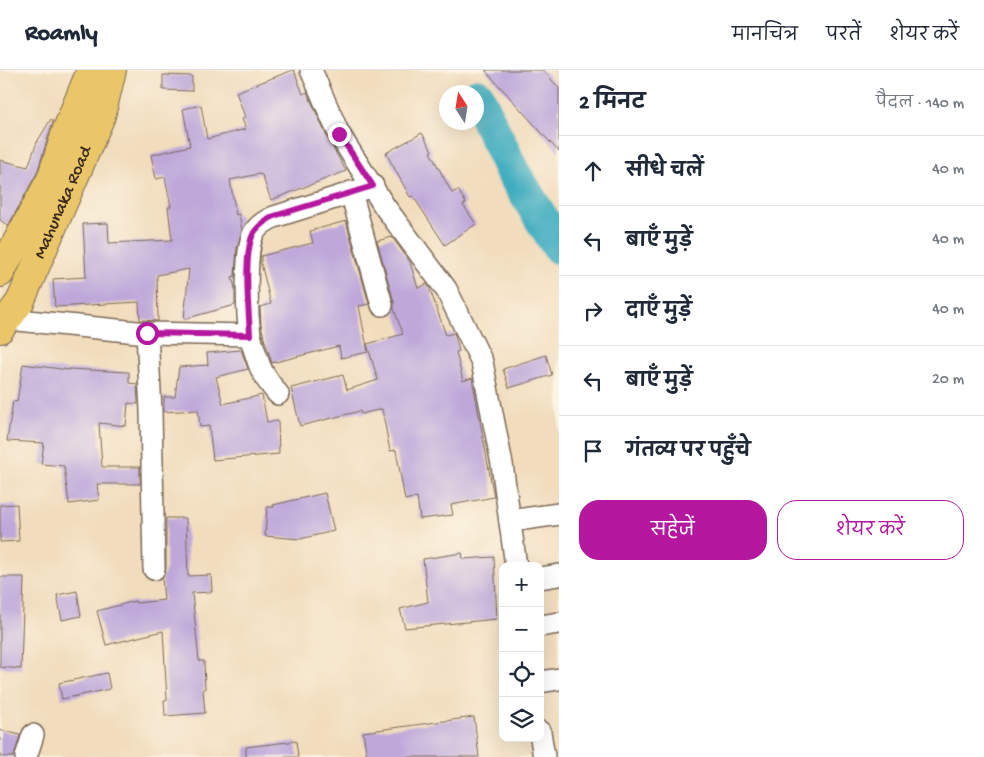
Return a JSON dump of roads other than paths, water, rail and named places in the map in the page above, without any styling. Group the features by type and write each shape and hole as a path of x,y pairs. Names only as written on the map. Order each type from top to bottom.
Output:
{"main road":[{"path":"0,273 51,179 91,70"},
{"name":"Mahunaka Road","path":"4,324 20,302 101,116 112,70"}],"street":[{"path":"311,70 339,134 385,207 446,289 482,362 502,464 515,562"},
{"path":"278,394 266,379 259,365 250,335 247,266 250,243 254,232 263,222 274,216 373,186"},
{"path":"351,192 382,305"},
{"path":"4,324 147,333 250,335"},
{"path":"147,333 151,411 154,569"},
{"path":"510,521 559,514"},
{"path":"544,577 559,575"},
{"path":"544,625 559,623"},
{"path":"544,681 559,679"},
{"path":"26,757 33,735"},
{"path":"542,742 544,757"}],"waterway":[{"path":"484,111 512,171 559,247"}]}
